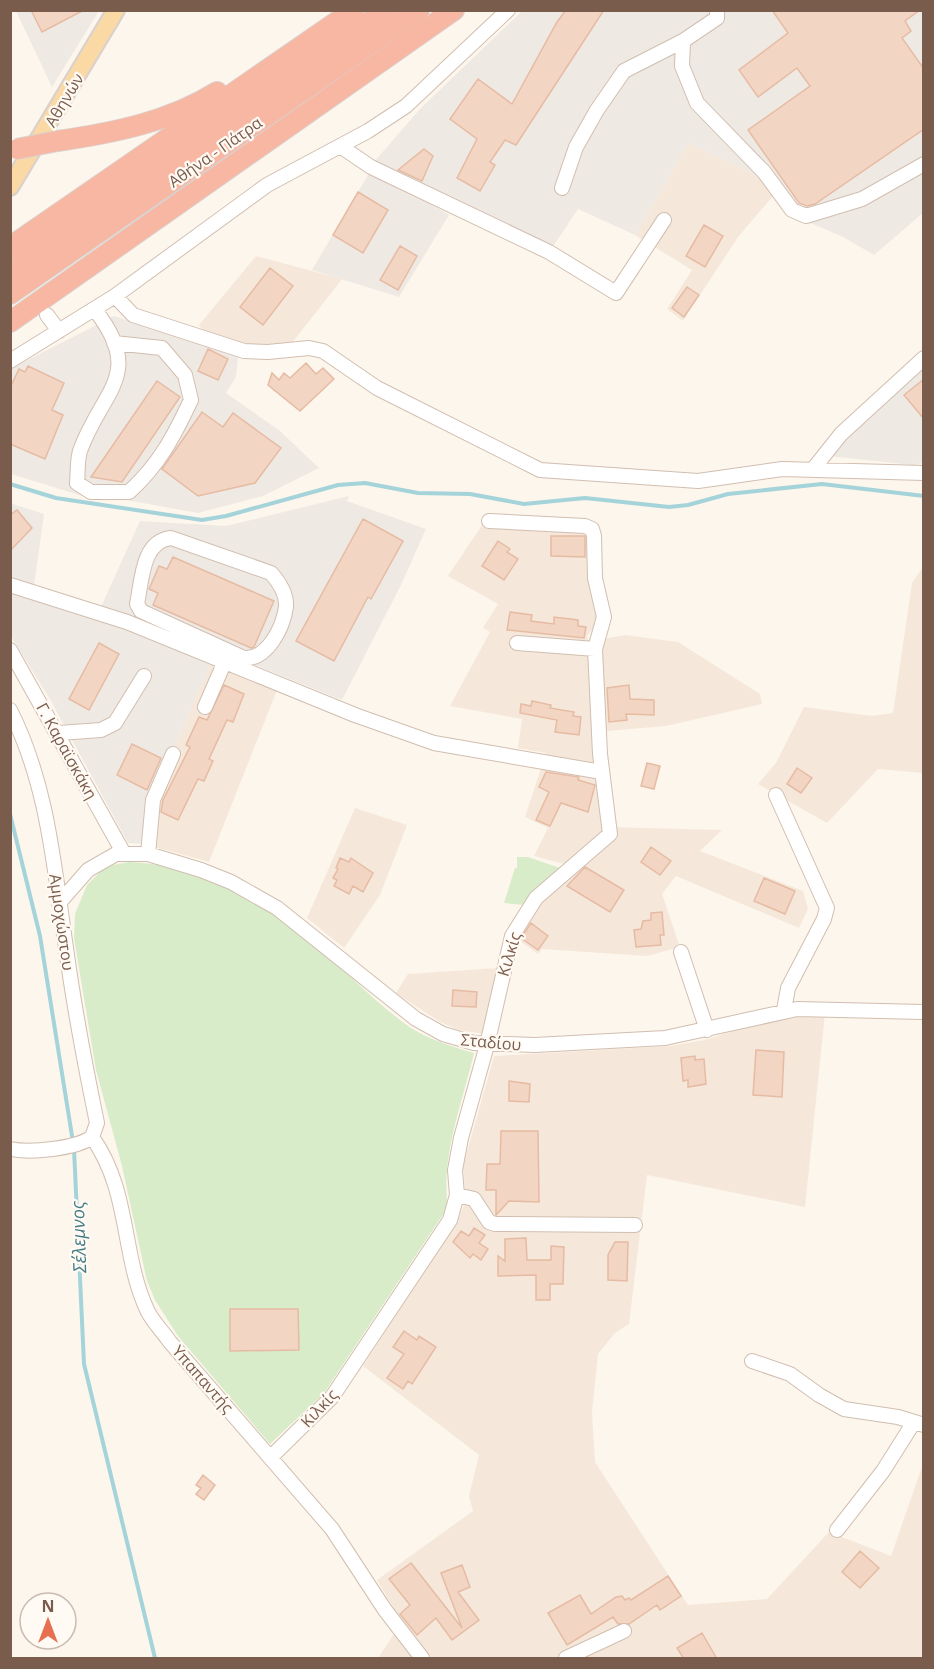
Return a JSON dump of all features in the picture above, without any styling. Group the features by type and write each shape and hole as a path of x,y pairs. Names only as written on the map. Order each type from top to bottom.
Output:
{"highway":[{"path":"10,247 354,10"},
{"name":"Αθήνα - Πάτρα","path":"10,271 387,10"},
{"name":"Αθήνα - Πάτρα","path":"10,294 420,10"},
{"path":"10,322 454,10"},
{"path":"14,150 116,132 181,110 300,48"}],"main road":[{"name":"Αθηνών","path":"10,187 116,10"}],"street":[{"path":"10,362 116,296 267,186 406,106 508,10"},
{"path":"562,188 576,147 597,110 624,71 683,41 717,18 717,10"},
{"path":"683,41 681,66 697,103 764,172 792,210 806,216 862,199 924,164"},
{"path":"340,146 371,167 549,252 616,293 664,220"},
{"path":"116,296 133,315 244,351 268,352 309,348 323,351 377,388 540,470 704,481 772,470 814,468 898,474 924,473"},
{"path":"95,310 109,328 114,343 121,364 106,402 79,453 77,483 91,492 129,492 150,473 174,435 191,400 185,375 162,348 114,343"},
{"path":"47,315 59,331"},
{"path":"814,468 841,434 924,358"},
{"name":"Κιλκίς","path":"271,1457 332,1397 450,1220 457,1195 455,1170 461,1138 487,1045 508,949 516,927 529,906 544,891 610,834 602,772 596,649 604,617 595,578 592,529 585,526 489,521"},
{"path":"171,538 212,550 271,573 279,583 286,607 276,634 264,652 255,658 244,658 189,634 141,611 137,604 148,556 152,546 162,539 171,538"},
{"path":"10,585 127,622 354,715 434,743 602,772"},
{"path":"189,634 193,650"},
{"path":"517,643 596,649"},
{"name":"Γ. Καραϊσκάκη","path":"10,650 123,852"},
{"path":"205,707 225,662"},
{"path":"59,734 100,730 115,723 144,676"},
{"name":"Αμμοχώστου","path":"10,710 38,778 77,1023 97,1123 88,1140"},
{"path":"148,854 153,800 173,754"},
{"path":"776,795 826,908 824,920 788,988 784,1010"},
{"path":"59,903 94,866 123,852"},
{"name":"Σταδίου","path":"123,852 148,854 201,870 260,897 310,932 416,1019 457,1040 487,1045 643,1040 707,1030 784,1010 924,1012"},
{"path":"681,952 707,1030"},
{"path":"10,1149 43,1149 88,1140"},
{"name":"Υπαπαντής","path":"88,1140 107,1158 116,1182 139,1288 149,1313 170,1342 338,1537 385,1610 422,1659"},
{"path":"457,1195 474,1199 489,1222 495,1224 635,1226"},
{"path":"752,1361 790,1374 819,1395 844,1409 919,1423 837,1530"},
{"path":"566,1659 624,1631"}],"shaded area":[{"path":"16,11 99,11 52,87"},
{"path":"522,11 923,11 923,213 874,255 843,237 787,213 758,177 689,143 635,235 578,209 552,248 373,163 420,109"},
{"path":"689,143 758,177 773,196 738,237 683,321 667,309 692,270 635,235"},
{"path":"369,173 410,192 449,215 399,297 312,270"},
{"path":"256,256 342,279 292,343 252,345 205,333 199,325"},
{"path":"114,316 238,356 236,377 226,393 280,431 319,468 263,496 198,513 126,500 89,498 11,474 10,369"},
{"path":"923,364 923,463 913,465 828,456 859,422"},
{"path":"349,496 347,501 426,529 402,583 342,700 207,646 100,609 140,521 226,526"},
{"path":"10,503 44,514 34,586 11,579"},
{"path":"482,525 588,530 600,609 597,624 587,636 588,642 625,635 678,642 760,694 762,704 666,726 595,732 606,827 722,830 700,851 803,891 808,909 799,928 676,876 662,894 680,947 647,956 542,949 538,954 514,937 537,904 571,871 564,864 534,856 548,828 525,817 546,753 518,748 522,719 450,706 490,632 483,628 498,604 448,576"},
{"path":"923,567 923,773 878,769 827,823 758,784 776,763 804,707 872,716 893,713 912,583"},
{"path":"11,592 34,596 213,659 149,803 144,844 128,843 51,701 11,636"},
{"path":"213,659 277,690 209,862 144,844 149,803"},
{"path":"355,808 407,825 380,895 344,948 307,918"},
{"path":"497,968 484,1034 459,1030 440,1022 396,993 408,974"},
{"path":"825,1013 805,1207 647,1175 629,1324 615,1333 598,1354 592,1412 595,1462 688,1605 767,1599 829,1532 891,1556 923,1464 923,1658 378,1658 402,1622 377,1580 473,1511 469,1496 479,1455 363,1366 456,1224 466,1201 463,1166 494,1056 670,1046 705,1040 757,1023"}],"green space":[{"path":"517,857 528,857 563,869 524,905 504,903 515,868 517,868"},
{"path":"129,862 178,869 226,887 249,899 311,941 372,997 411,1028 434,1040 474,1053 450,1150 446,1189 448,1207 324,1393 270,1444 178,1336 155,1300 147,1281 122,1166 96,1070 74,938 75,914 87,885 102,870"}],"building":[{"path":"31,10 84,10 42,32"},
{"path":"566,10 604,10 516,145 505,140 490,162 495,165 480,191 457,178 477,139 450,119 478,79 512,104 557,22"},
{"path":"772,10 920,10 905,21 911,31 902,38 924,69 924,129 815,204 807,206 799,203 748,130 810,86 797,68 758,97 739,70 788,33"},
{"path":"424,149 433,156 422,181 398,170"},
{"path":"358,192 388,210 363,253 333,235"},
{"path":"704,225 723,236 705,267 686,256"},
{"path":"400,246 417,256 398,290 380,280"},
{"path":"270,268 293,286 263,325 240,307"},
{"path":"687,287 699,295 684,317 672,308"},
{"path":"208,349 228,359 218,380 198,371"},
{"path":"306,363 316,374 323,368 334,379 300,411 268,385 272,373 279,380 284,373 290,378"},
{"path":"28,366 64,383 52,410 63,415 45,459 10,444 10,388 19,369 25,372"},
{"path":"924,379 924,419 904,395"},
{"path":"157,381 180,397 122,482 91,477"},
{"path":"202,412 223,427 233,413 281,448 255,483 198,496 162,469"},
{"path":"17,510 32,528 10,551 10,515"},
{"path":"363,519 403,541 371,599 368,597 334,661 296,641"},
{"path":"551,536 585,536 585,557 551,556"},
{"path":"498,541 510,549 507,552 518,559 504,580 482,566"},
{"path":"173,557 274,601 254,647 251,648 153,605 158,593 149,589 159,566 167,569"},
{"path":"510,612 532,615 531,621 554,624 554,617 578,620 578,626 586,627 584,638 507,630"},
{"path":"99,643 119,654 89,710 69,699"},
{"path":"224,685 244,694 233,722 227,720 209,759 213,761 204,781 198,779 178,820 161,812 163,800 190,747 186,745 199,717 207,720"},
{"path":"629,685 630,699 654,700 654,715 626,714 627,720 609,722 607,688"},
{"path":"532,701 551,705 550,708 574,712 573,716 581,717 579,735 555,732 557,720 520,713 521,704 531,706"},
{"path":"132,744 161,758 147,790 117,775"},
{"path":"647,763 660,766 654,789 641,786"},
{"path":"797,768 812,778 801,793 787,784"},
{"path":"546,772 579,777 578,780 595,785 588,812 561,803 550,826 536,820 549,792 539,787"},
{"path":"651,847 671,861 660,875 641,862"},
{"path":"340,858 349,862 351,858 373,873 363,892 353,886 349,894 334,886 337,880 333,878"},
{"path":"585,867 624,890 610,912 567,886"},
{"path":"764,878 795,891 785,914 754,901"},
{"path":"662,912 664,935 660,935 661,945 636,947 634,930 641,929 643,921 651,920 651,913"},
{"path":"531,923 548,936 538,950 521,938"},
{"path":"453,990 477,992 476,1007 452,1006"},
{"path":"756,1050 784,1052 782,1097 753,1095"},
{"path":"695,1056 695,1060 704,1059 706,1084 688,1087 688,1080 683,1081 681,1058"},
{"path":"509,1081 530,1084 529,1102 509,1101"},
{"path":"501,1131 538,1131 539,1202 509,1201 496,1215 496,1190 486,1190 487,1164 500,1164"},
{"path":"474,1228 485,1235 479,1243 488,1249 481,1260 473,1254 470,1258 453,1242 461,1231 469,1236"},
{"path":"526,1238 527,1260 551,1260 551,1246 564,1247 563,1284 550,1284 550,1300 536,1300 536,1275 498,1276 498,1256 505,1261 505,1239"},
{"path":"615,1242 628,1242 627,1281 608,1280 608,1255"},
{"path":"230,1309 298,1309 299,1350 230,1351"},
{"path":"404,1331 417,1340 419,1336 436,1347 412,1384 408,1381 403,1389 387,1378 404,1354 393,1347"},
{"path":"203,1475 215,1485 204,1500 196,1494 201,1488 196,1485"},
{"path":"860,1551 879,1568 860,1588 842,1572"},
{"path":"411,1563 462,1628 441,1573 462,1565 470,1587 458,1592 479,1620 452,1640 436,1618 417,1635 400,1614 410,1605 389,1579"},
{"path":"668,1576 681,1596 660,1610 657,1605 629,1624 618,1624 613,1617 567,1645 548,1613 580,1595 591,1614 616,1597 622,1596 625,1600 629,1598 631,1600"},
{"path":"702,1633 717,1659 684,1659 677,1648"}],"waterway":[{"path":"10,484 56,498 202,520 226,516 338,485 365,483 418,493 470,494 524,504 585,498 669,507 688,505 728,494 822,484 924,496"},
{"name":"Σέλεμνος","path":"10,814 40,936 73,1142"},
{"name":"Σέλεμνος","path":"74,1149 84,1364 155,1658"}]}
